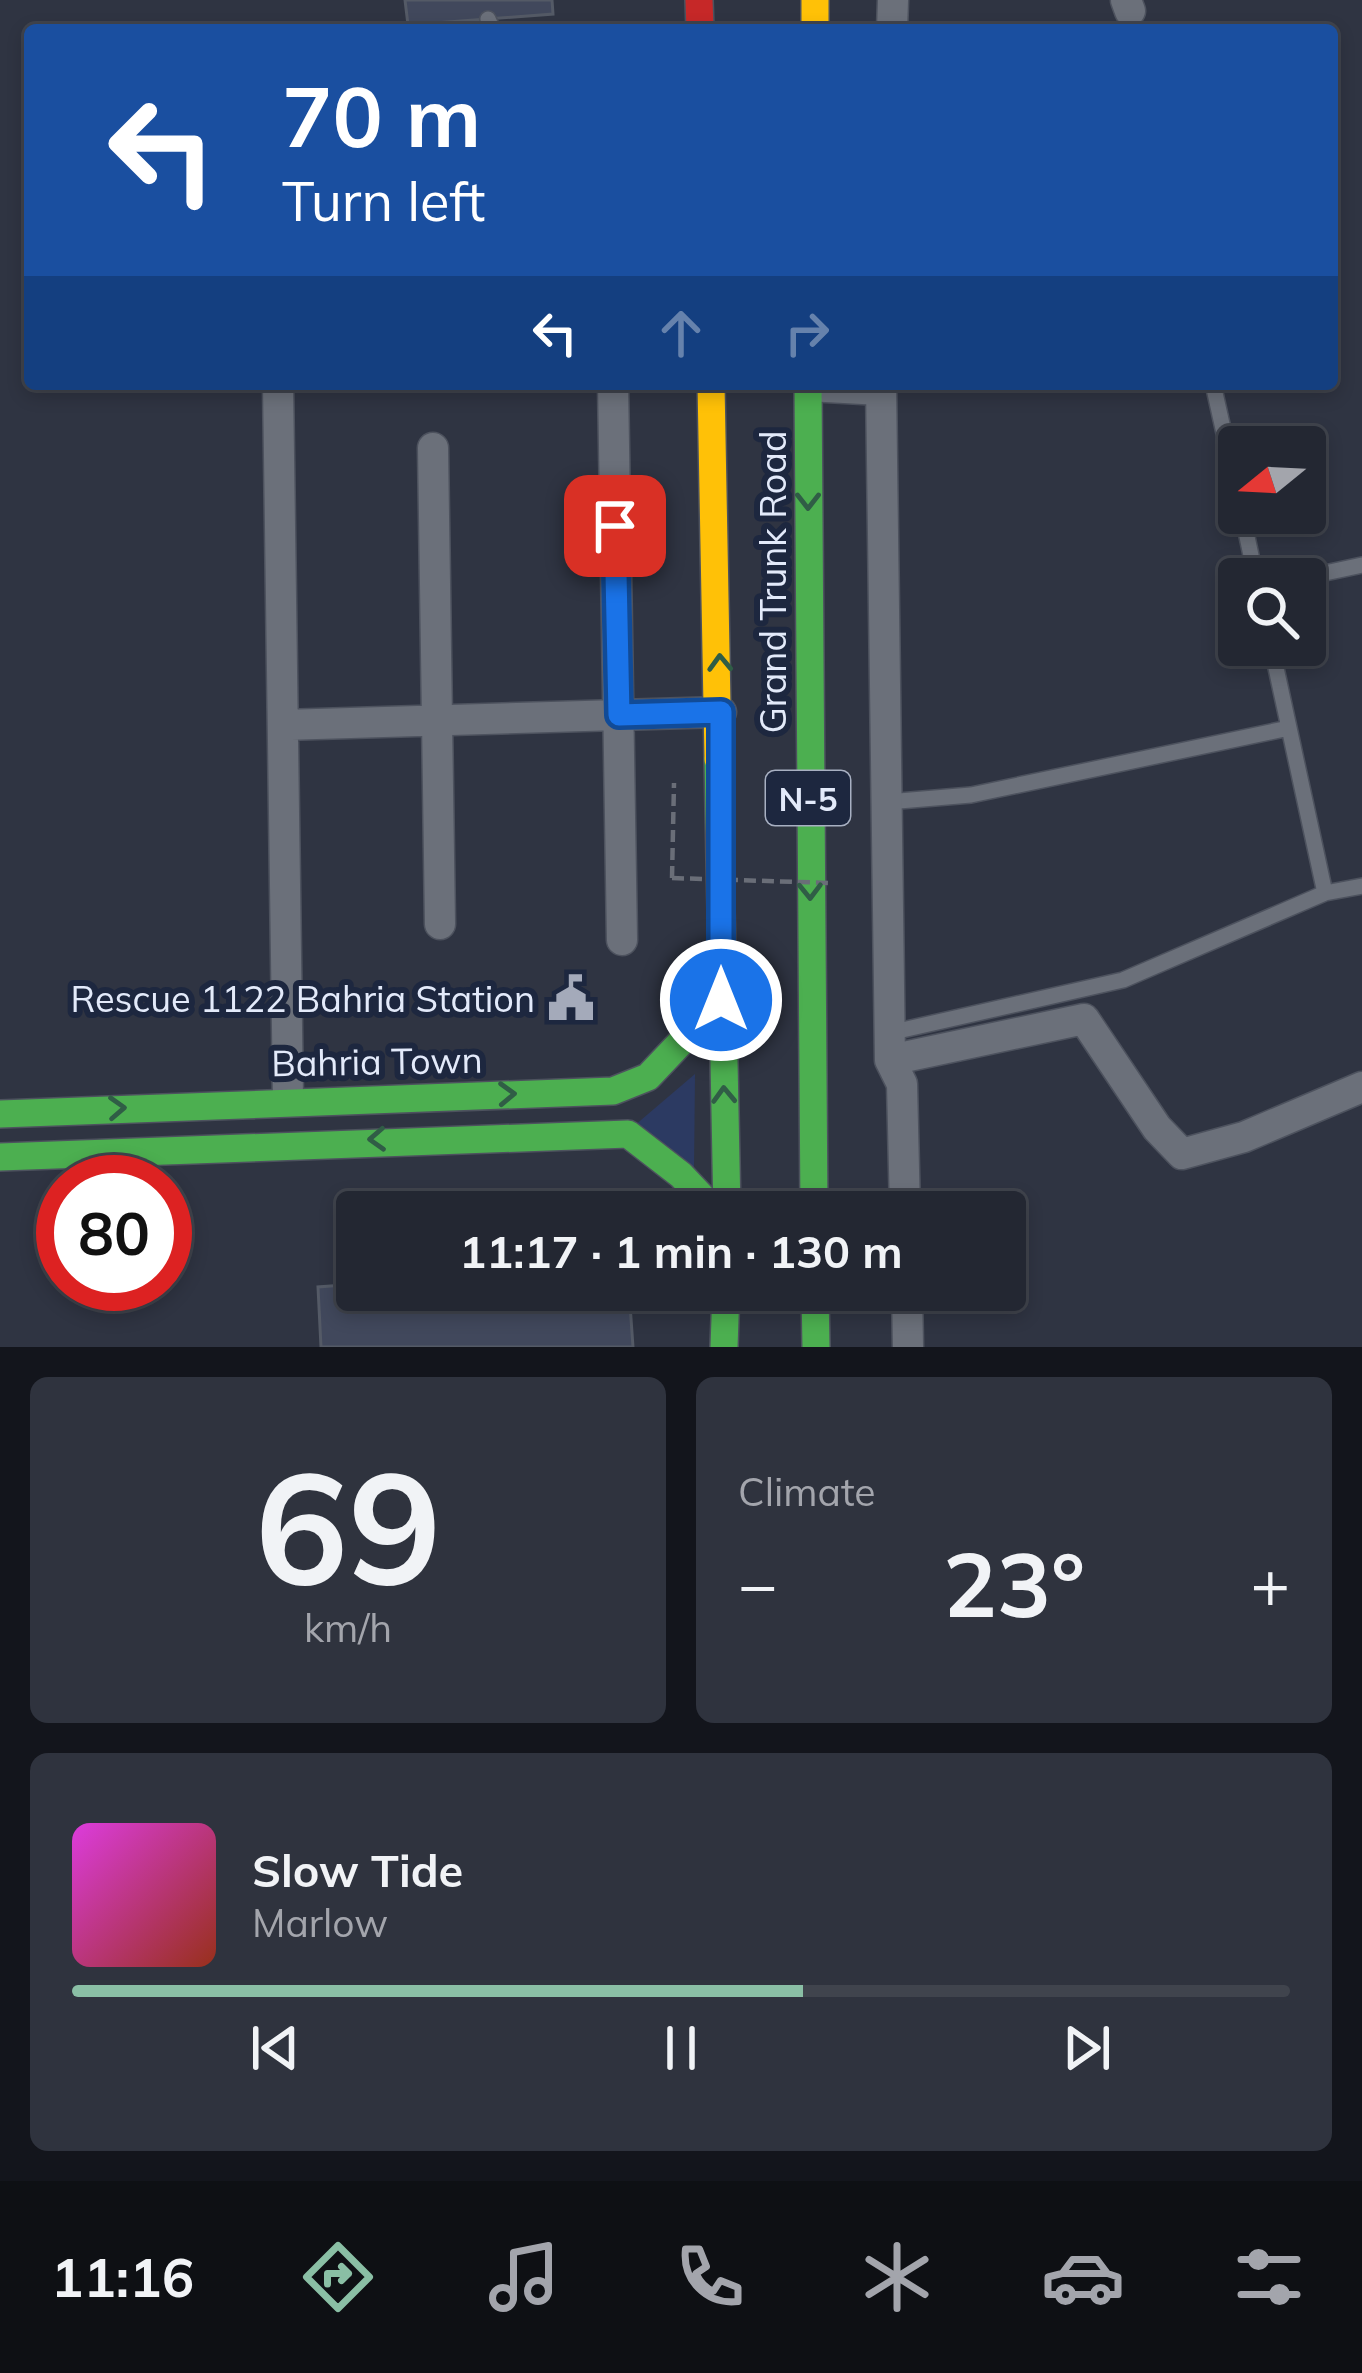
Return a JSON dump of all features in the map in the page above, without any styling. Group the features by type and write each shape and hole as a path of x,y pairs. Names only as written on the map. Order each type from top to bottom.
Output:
{"main road":[{"name":"N-5","path":"711,390 721,712 726,1191"},
{"name":"Grand Trunk Road","path":"808,390 814,1191"},
{"name":"Bahria Town","path":"0,1114 288,1099 613,1091 648,1077 721,1000"},
{"path":"0,1157 410,1138 628,1134 696,1191"},
{"path":"724,1347 725,1311"},
{"path":"815,1311 816,1347"}],"street":[{"path":"278,390 288,1099"},
{"path":"613,390 622,940"},
{"path":"881,390 890,1046 902,1084 905,1191"},
{"path":"433,448 440,924"},
{"path":"283,725 721,712"},
{"path":"890,1046 1084,1019 1157,1127 1182,1154 1244,1137 1362,1087"},
{"path":"907,1311 908,1347"}],"lane":[{"path":"1214,390 1222,426"},
{"path":"1326,573 1362,565"},
{"path":"1276,666 1325,892"},
{"path":"887,802 971,795 1289,728"},
{"path":"890,1046 1123,980 1325,892 1362,886"}],"path":[{"path":"675,770 672,878 830,883"}],"shaded area":[{"path":"695,1074 694,1170 634,1126"}],"building":[{"path":"405,0 552,0 553,14 408,24"},
{"path":"336,1286 336,1311 630,1311 633,1347 321,1347 318,1287"}],"traffic: fast":[{"path":"808,390 814,1191"},
{"path":"718,759 727,1191"},
{"path":"0,1114 613,1091 648,1077 721,1000"},
{"path":"0,1157 628,1134 696,1191"},
{"path":"724,1347 725,1311"},
{"path":"815,1311 816,1347"}],"traffic: slow":[{"path":"815,0 815,24"},
{"path":"711,390 718,759"}],"traffic: jam":[{"path":"699,0 700,24"}],"place":[{"name":"Rescue 1122 Bahria Station","path":"571,998"}],"route":[{"path":"615,526 619,715 721,712 721,1000"}]}
